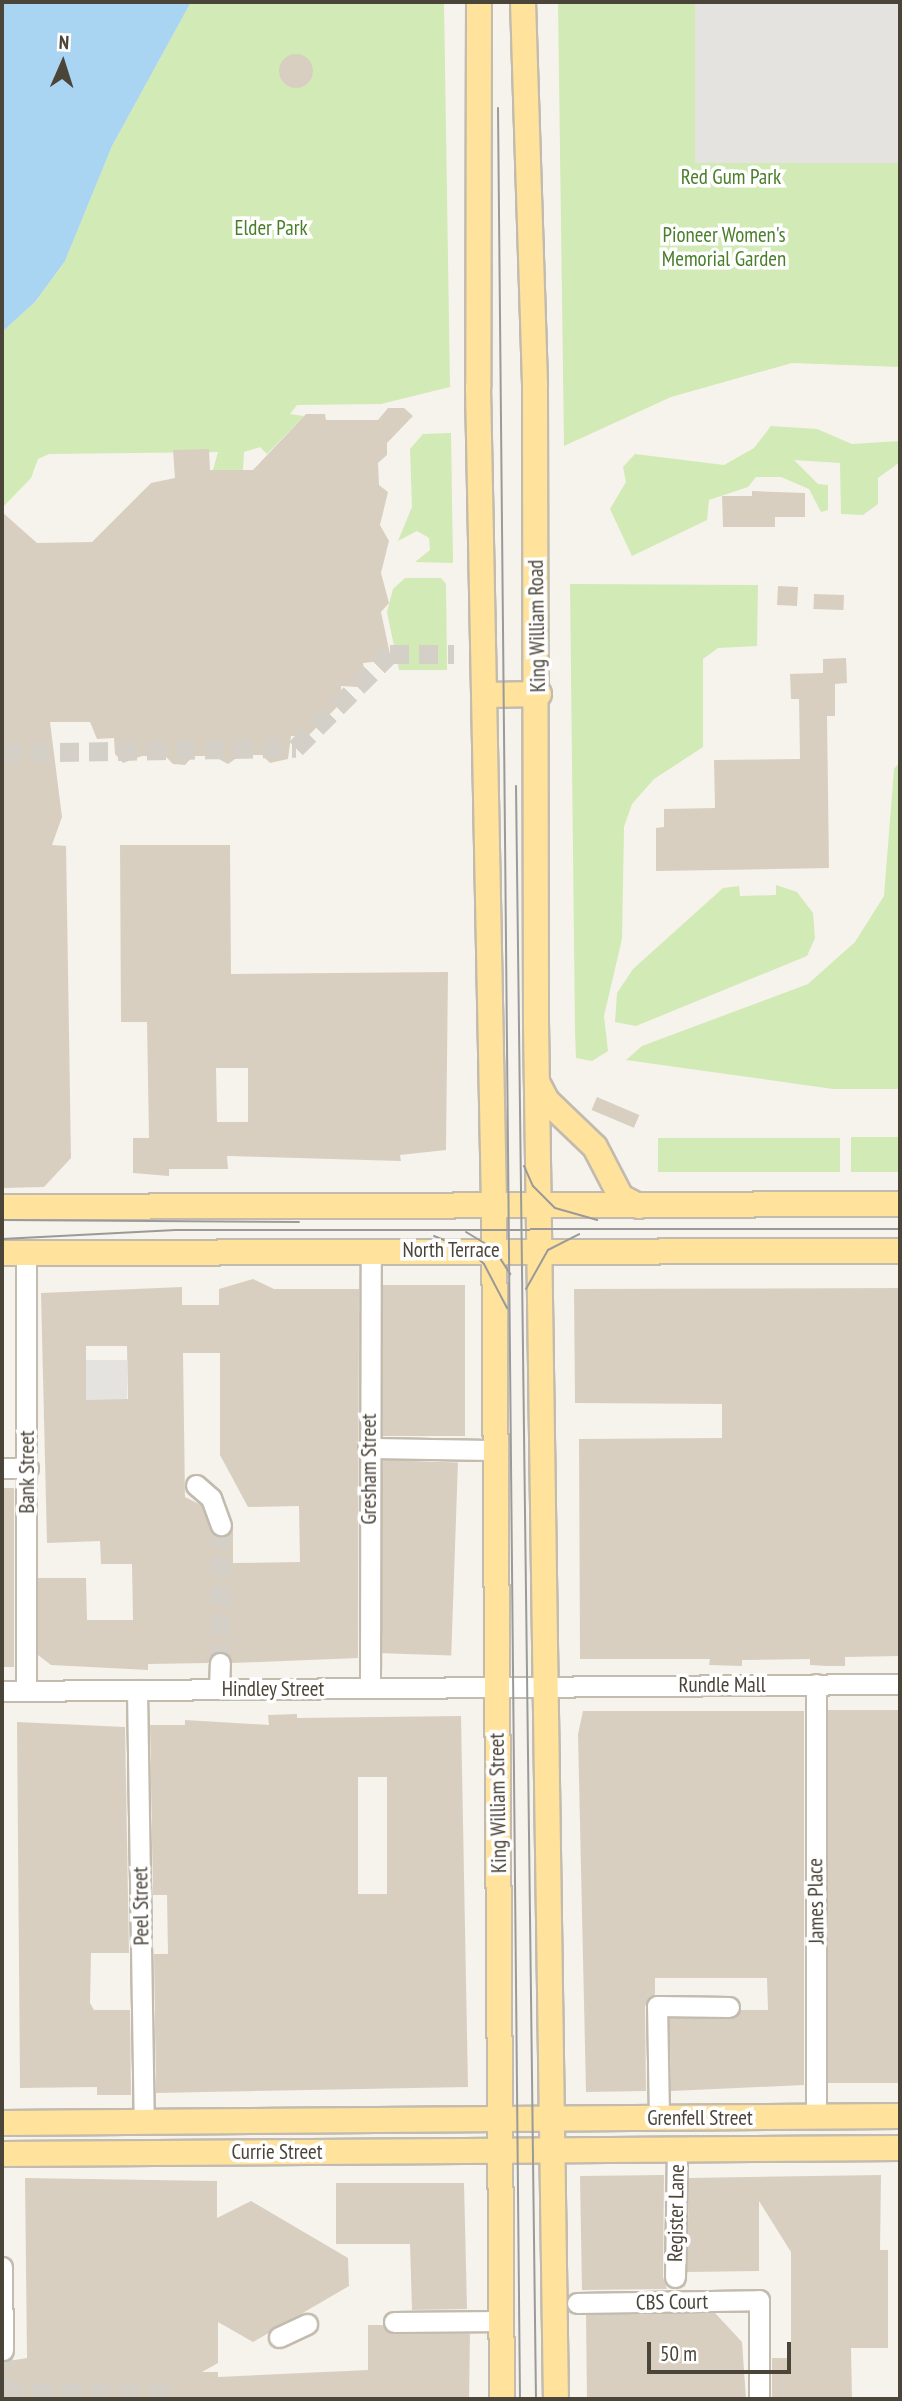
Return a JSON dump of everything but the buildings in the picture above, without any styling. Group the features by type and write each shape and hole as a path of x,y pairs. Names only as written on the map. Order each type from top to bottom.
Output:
{"main road":[{"path":"479,2 478,374 494,1206"},
{"name":"King William Road","path":"523,2 539,694 534,809 541,1250"},
{"path":"486,695 539,694"},
{"path":"537,1080 547,1101 595,1147 621,1198 639,1206"},
{"path":"2,1207 900,1204"},
{"name":"King William Street","path":"494,1206 502,2399"},
{"path":"541,1250 556,2399"},
{"name":"North Terrace","path":"14,1253 900,1251"},
{"name":"Grenfell Street","path":"500,2119 900,2116"},
{"name":"Currie Street","path":"2,2123 500,2119"},
{"name":"Grenfell Street","path":"552,2151 900,2148"},
{"name":"Currie Street","path":"2,2154 552,2151"}],"street":[{"name":"Gresham Street","path":"370,1688 368,1448 371,1251"},
{"name":"Bank Street","path":"14,1253 27,1468 26,1690"},
{"path":"368,1448 495,1450"},
{"path":"2,1468 27,1468"},
{"path":"196,1485 211,1498 220,1525"},
{"path":"219,1689 220,1663"},
{"name":"James Place","path":"816,1684 816,2117"},
{"name":"Rundle Mall","path":"545,1686 900,1684"},
{"name":"Hindley Street","path":"2,1691 545,1686"},
{"name":"Peel Street","path":"137,1690 144,2122"},
{"path":"659,2118 657,2006 729,2007"},
{"name":"Register Lane","path":"675,2277 677,2150"},
{"path":"2,2267 4,2350"},
{"name":"CBS Court","path":"577,2303 759,2300 759,2399"},
{"path":"397,2322 502,2321"},
{"path":"279,2337 307,2324"}],"green space":[{"name":"Elder Park","path":"191,2 444,2 450,387 381,404 297,405 290,414 304,416 267,454 260,447 244,452 243,470 213,470 218,452 49,454 38,459 31,478 2,508 2,332 35,302 65,261 112,146"},
{"name":"Red Gum Park","path":"558,2 900,2 900,367 792,363 671,397 564,446"},
{"path":"771,426 817,429 852,444 900,441 900,462 878,478 878,504 863,515 841,514 840,463 794,460 818,484 828,485 828,510 821,512 809,489 781,477 756,477 748,487 709,500 707,520 632,556 610,509 626,482 623,467 635,454 724,465 754,448"},
{"path":"451,433 453,563 415,562 430,550 429,538 417,531 398,541 412,507 410,449 423,434"},
{"path":"405,578 441,578 446,584 447,670 399,670 387,612 393,589"},
{"path":"570,584 758,585 757,646 718,648 703,659 703,747 654,779 632,804 624,827 622,939 604,1016 608,1051 592,1061 576,1058"},
{"path":"900,762 900,1089 833,1089 626,1060 642,1046 808,984 855,942 884,896 894,769"},
{"path":"776,885 797,892 813,913 815,938 807,956 636,1026 615,1022 617,993 633,969 723,888 739,886 740,896 776,895"},
{"path":"851,1137 900,1137 900,1172 851,1172"},
{"path":"658,1138 840,1138 840,1172 658,1172"}],"shaded area":[{"path":"695,2 900,2 900,163 695,163"},
{"path":"86,1360 127,1360 127,1400 86,1400"}],"water":[{"path":"2,2 191,2 112,146 65,261 35,302 2,332"}],"tunnel":[{"path":"2,753 296,748 390,654 454,654"},
{"path":"220,1663 221,1525"},
{"path":"3,2350 4,2399"},
{"path":"4,2392 168,2392"}],"tram line":[{"path":"498,108 520,2399"},
{"path":"516,786 536,2399"},
{"path":"524,1166 533,1186 555,1208 597,1220"},
{"path":"2,1220 299,1222"},
{"path":"2,1239 176,1230 900,1229"},
{"path":"466,1232 494,1249 510,1274"},
{"path":"526,1289 548,1250 579,1234"},
{"path":"434,1236 468,1250 484,1264 507,1308"}],"park label":[{"name":"Pioneer Women's Memorial Garden","path":"724,247"}]}
